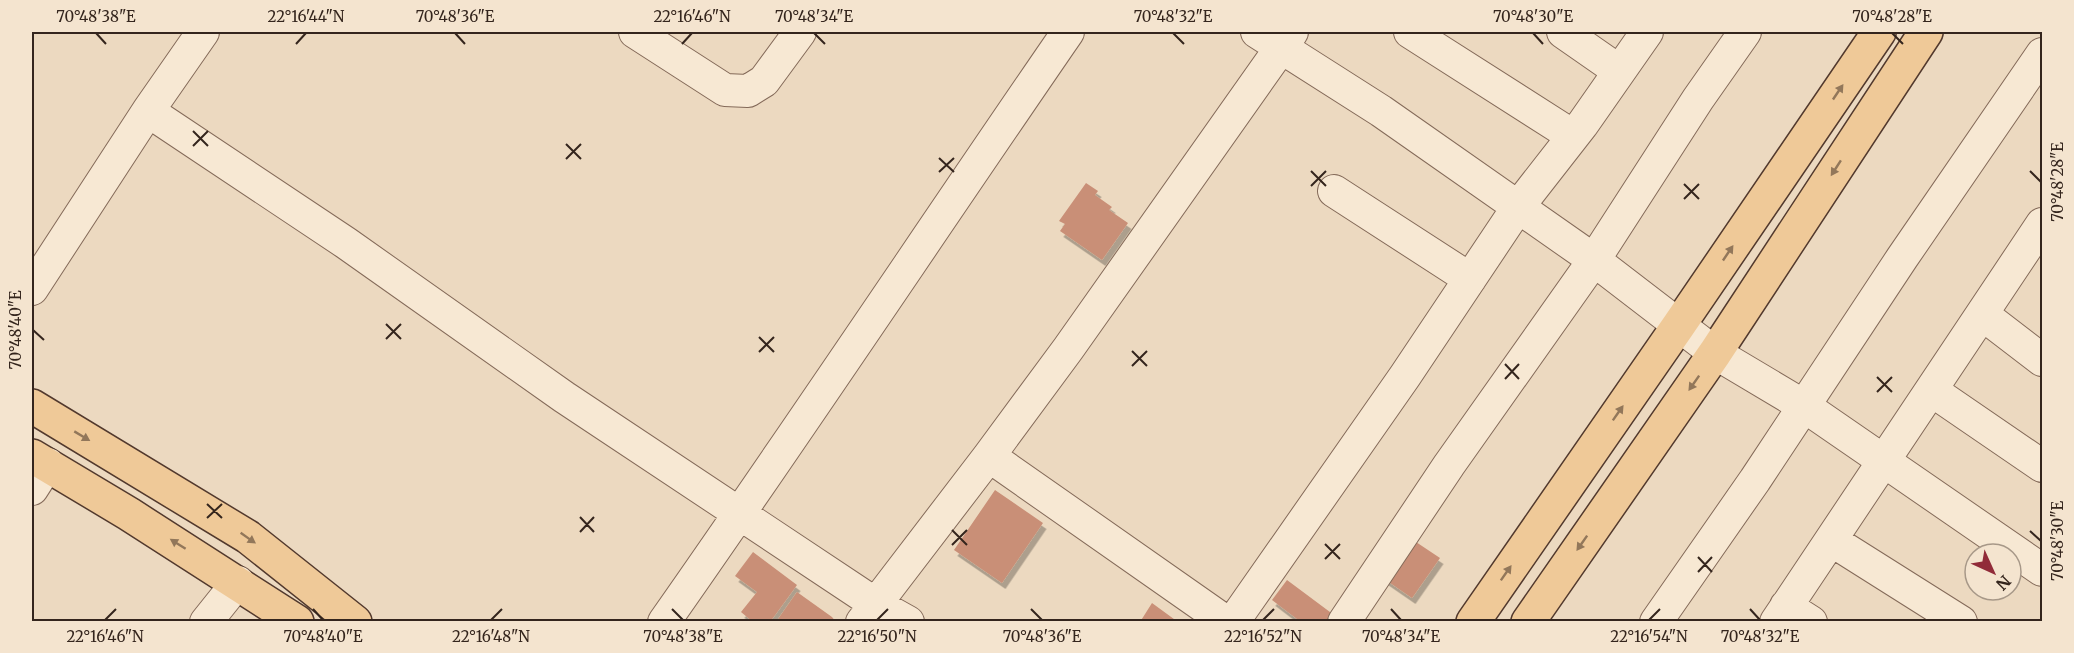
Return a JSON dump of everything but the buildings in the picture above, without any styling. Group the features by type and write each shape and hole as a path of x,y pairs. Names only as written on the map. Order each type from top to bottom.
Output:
{"main road":[{"path":"1473,621 1879,32"},
{"path":"1528,621 1715,353 1926,32"},
{"path":"32,406 248,537 355,621"},
{"path":"37,470 238,582 297,621"}],"street":[{"path":"32,290 148,111 203,32"},
{"path":"635,32 725,90 748,91 764,81 800,32"},
{"path":"664,621 740,514 1068,32"},
{"path":"1410,32 1573,136"},
{"path":"1563,32 1619,71"},
{"path":"1233,621 1404,376 1518,207 1573,136 1647,32"},
{"path":"1344,621 1449,465 1594,260 1698,99 1745,32"},
{"path":"868,612 989,456 1068,349 1277,37 1594,260 1715,353 1804,406 2043,570"},
{"path":"1656,621 2043,54"},
{"path":"148,111 345,243 564,397 740,514 868,612 908,621"},
{"path":"1334,191 1470,279"},
{"path":"1791,616 1831,540 2043,224"},
{"path":"1982,314 2043,360"},
{"path":"1931,390 2043,466"},
{"path":"989,456 1226,621"},
{"path":"1831,540 1961,621"},
{"path":"206,621 238,582"}]}
